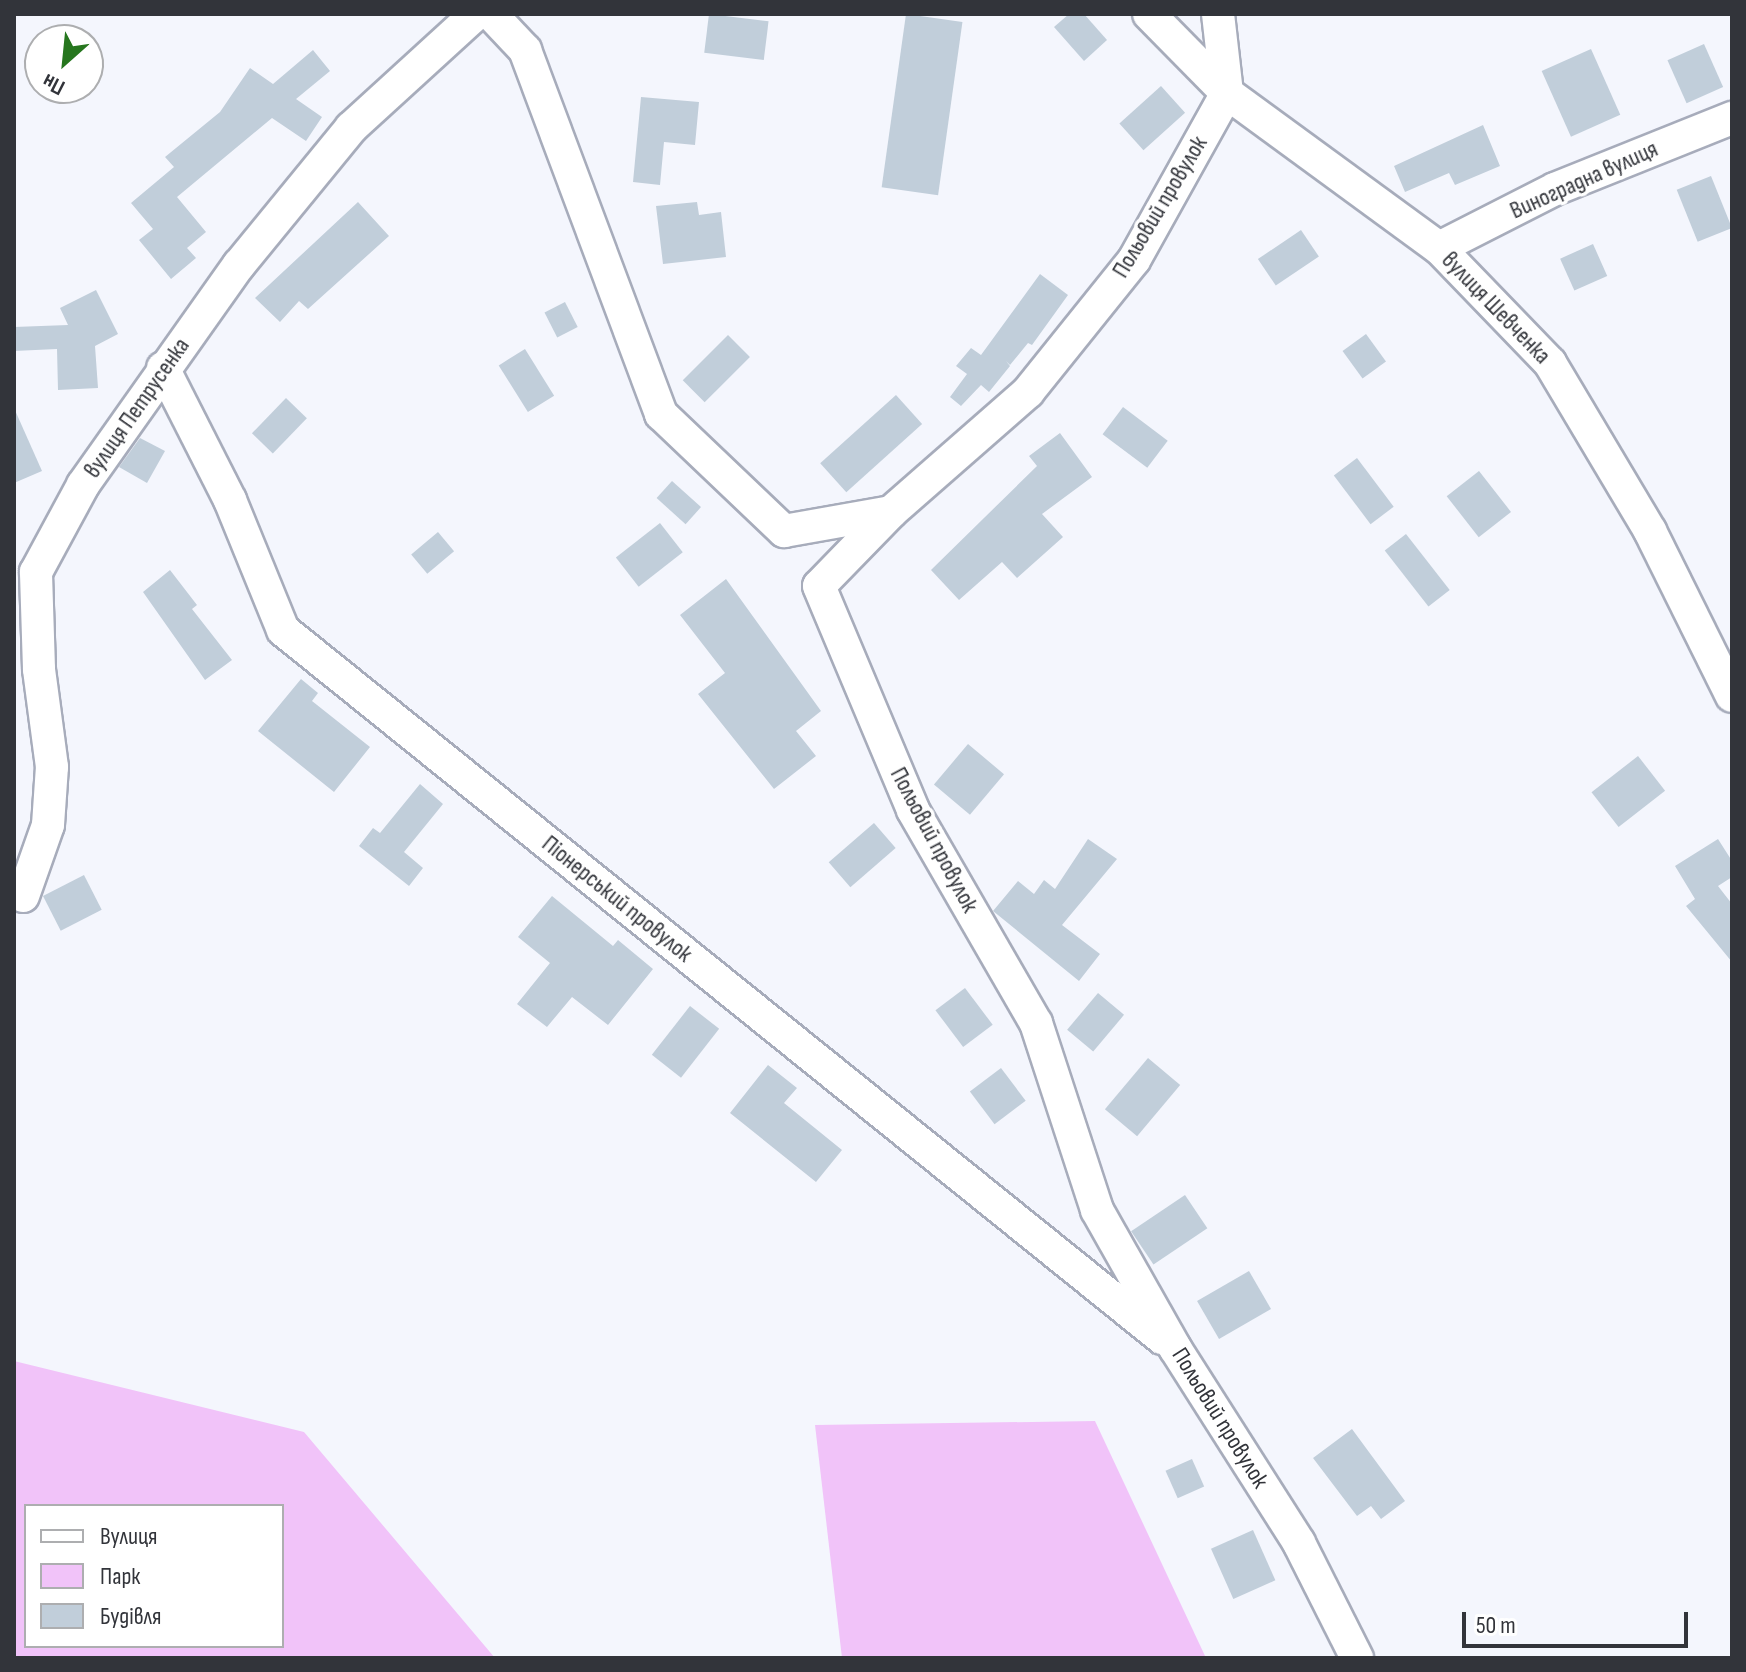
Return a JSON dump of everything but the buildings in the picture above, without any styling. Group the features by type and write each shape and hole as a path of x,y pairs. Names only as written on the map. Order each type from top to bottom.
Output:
{"street":[{"name":"вулиця Петрусенка","path":"23,896 48,825 52,767 39,669 36,572 83,485 163,368 351,128 476,14"},
{"path":"491,14 525,50 661,414 784,531 891,512"},
{"name":"вулиця Шевченка","path":"1149,14 1227,93 1439,248 1550,363 1650,531 1732,696"},
{"path":"1218,14 1227,93"},
{"name":"Польовий провулок","path":"1227,93 1134,260 1028,392 891,512 819,586 913,810 1036,1023 1097,1210 1175,1348 1299,1543 1357,1658"},
{"name":"Виноградна вулиця","path":"1439,248 1555,189 1732,118"},
{"name":"Піонерський провулок","path":"163,368 230,500 283,630 1175,1348"}],"green space":[{"path":"14,1361 304,1432 495,1658 14,1658"},
{"path":"1095,1421 1206,1658 842,1658 815,1425"}]}
